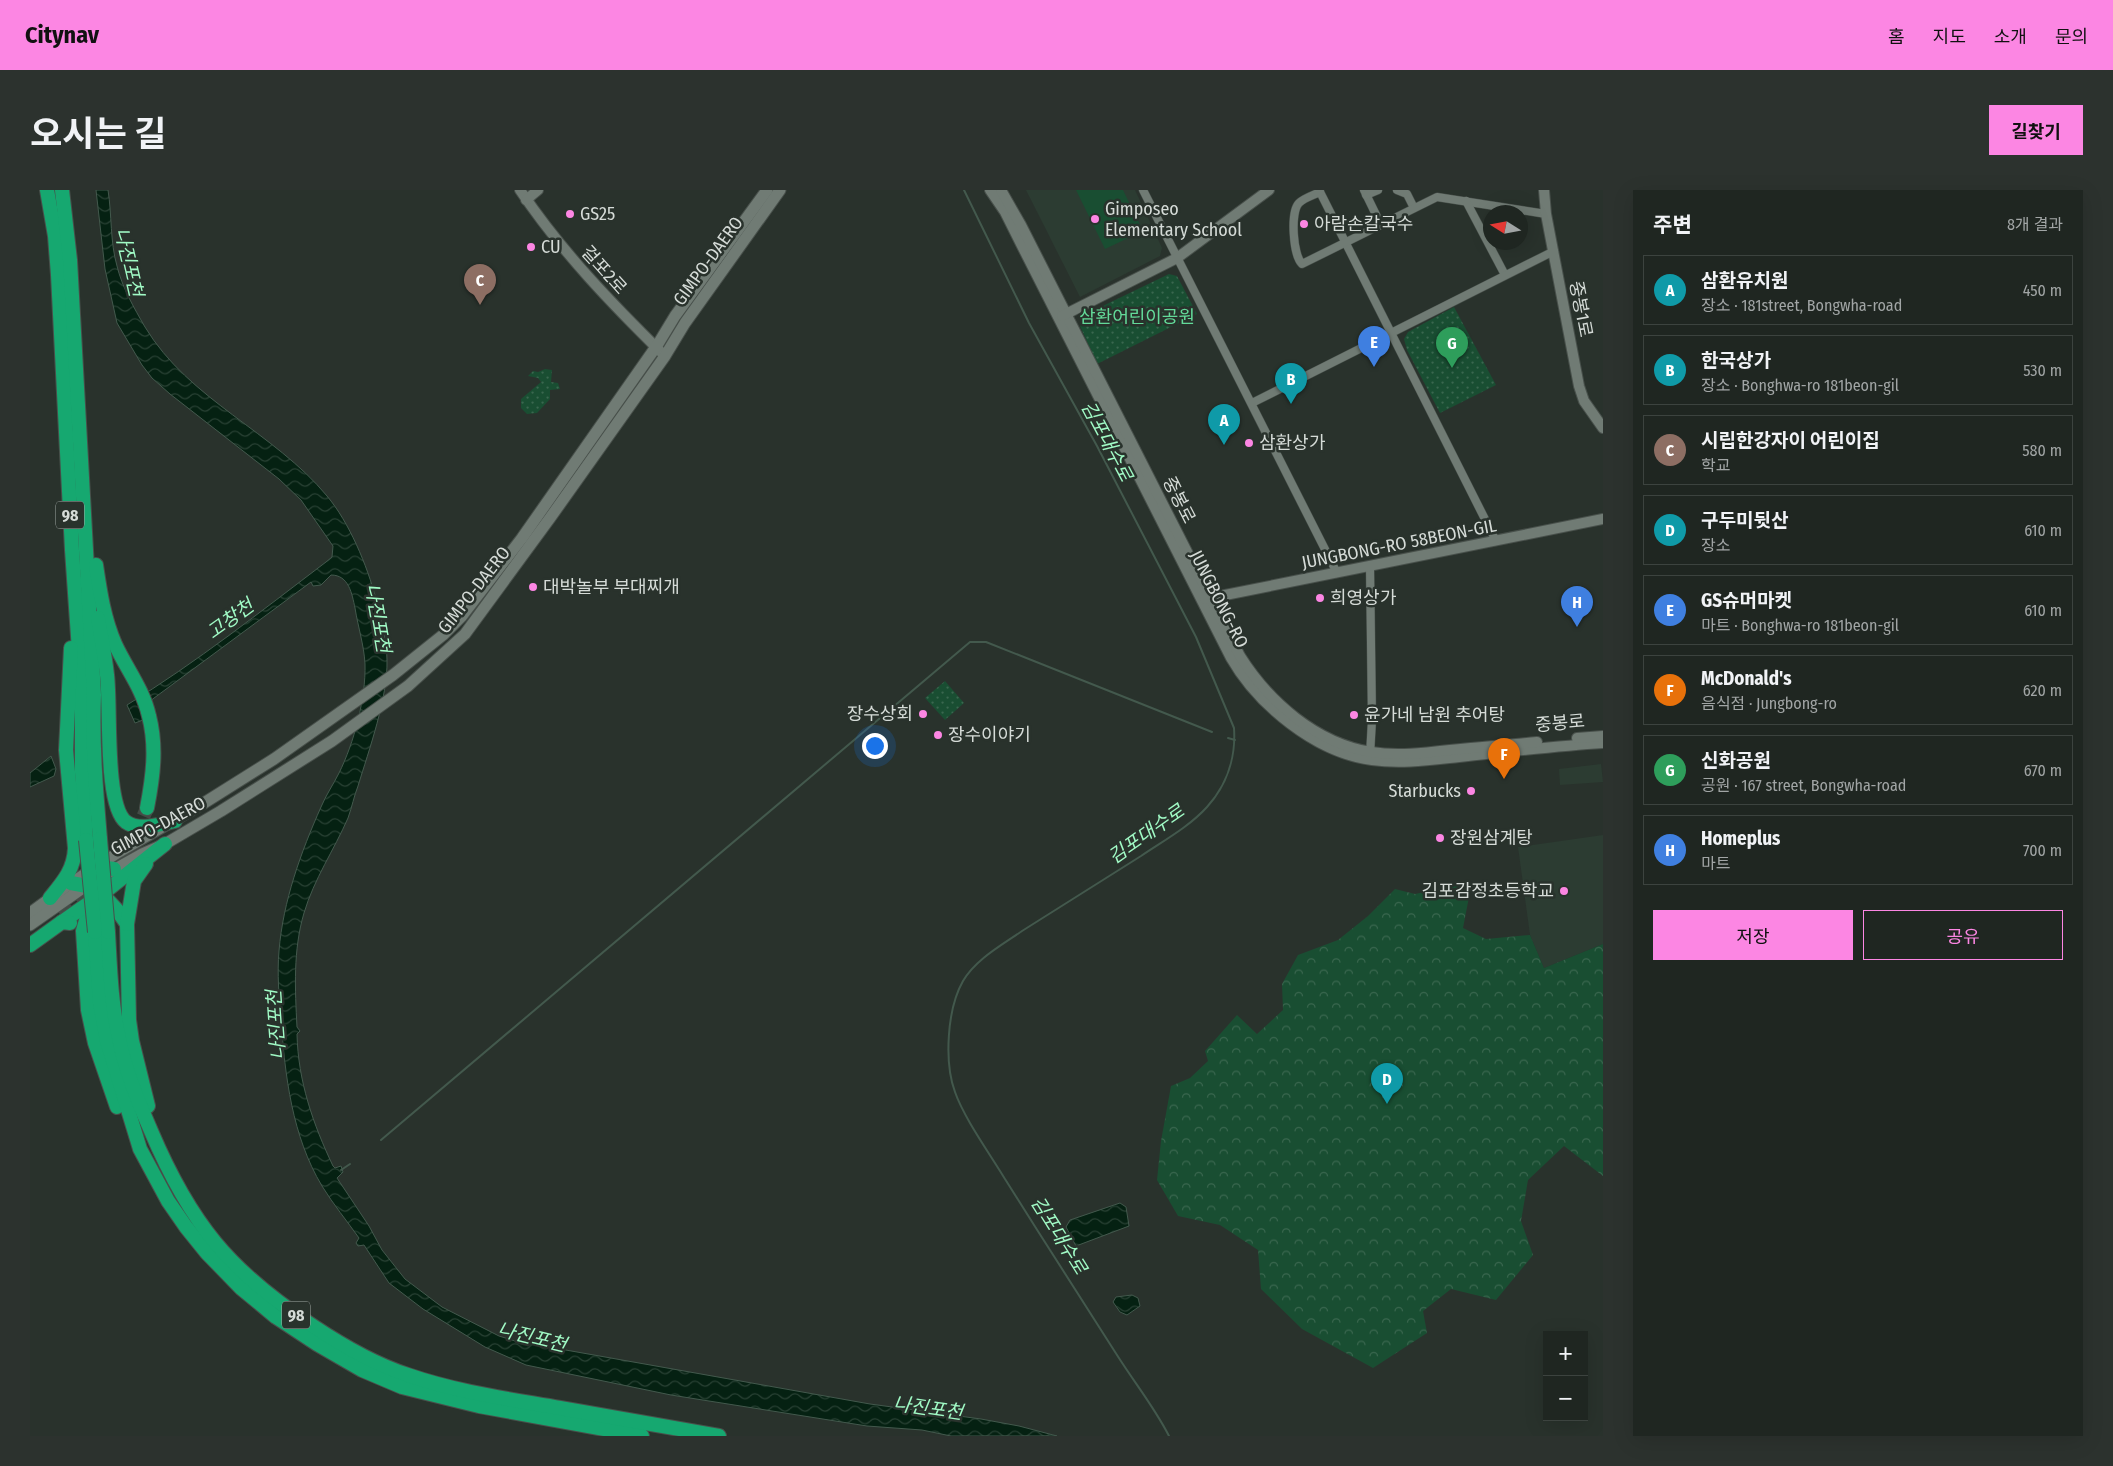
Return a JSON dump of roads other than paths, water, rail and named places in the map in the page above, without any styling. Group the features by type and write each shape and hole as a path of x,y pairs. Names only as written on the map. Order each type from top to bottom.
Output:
{"highway":[{"name":"98","path":"47,190 55,236 58,276 72,550 82,685 82,772 100,1003 107,1041 140,1150 168,1200 186,1226 224,1271 276,1317 346,1360 402,1387 428,1395 642,1436"},
{"name":"98","path":"62,190 70,260 94,696 92,728 95,787 87,842"},
{"path":"84,491 104,610 115,643 139,688 150,717 154,753 147,808"},
{"path":"87,546 108,676 110,756 117,808 124,820 133,826 150,826 175,821"},
{"path":"87,842 88,865 114,869"},
{"path":"50,898 67,878 87,842"},
{"path":"30,938 102,894 165,844"},
{"path":"160,1153 132,1041 128,1000 127,924 134,881 140,870 165,844"},
{"path":"72,883 87,886 102,894 118,910 127,924"},
{"path":"95,932 87,918 99,907 118,910"},
{"path":"62,919 95,932"},
{"path":"30,945 62,919"},
{"name":"98","path":"95,932 111,976 119,1040 138,1100 160,1153 192,1214 214,1244 267,1294 299,1317 359,1354 406,1375 467,1391 718,1436"}],"main road":[{"name":"GIMPO-DAERO","path":"30,913 95,867 175,821 274,759 393,675 443,635 462,616 553,496 657,346 674,316 767,190"},
{"name":"GIMPO-DAERO","path":"30,925 114,869 165,844 229,807 332,740 388,702 431,667 465,634 497,592 666,354 685,323 780,190"}],"street":[{"name":"걸포2로","path":"520,190 530,194 571,252 666,354"},
{"name":"JUNGBONG-RO","path":"990,190 1005,212 1062,316 1206,599 1237,669 1272,710 1290,724 1319,741 1354,756 1422,760 1603,743"},
{"path":"1002,190 1062,316 1177,258 1270,190"},
{"path":"1143,190 1337,573"},
{"path":"1378,190 1365,193 1381,225"},
{"path":"1396,190 1407,194 1414,208"},
{"name":"중봉1로","path":"1544,190 1546,214 1579,386 1587,406 1603,428"},
{"path":"1496,540 1345,243 1320,191 1298,204 1295,212 1294,233 1300,263 1304,264 1345,243 1381,225 1414,208 1440,196 1546,214"},
{"path":"1466,201 1505,275"},
{"path":"1252,403 1554,250"},
{"name":"JUNGBONG-RO 58BEON-GIL","path":"1206,599 1603,519"},
{"path":"1370,566 1370,756"},
{"name":"중봉로","path":"1370,756 1603,736"}],"water":[{"name":"나진포천","path":"96,190 108,190 113,248 119,274 125,290 145,327 163,353 185,375 208,396 306,473 327,496 350,531 368,572 376,599 387,652 386,675 381,707 348,818 308,900 300,927 296,955 295,984 297,1027 300,1031 297,1034 300,1069 313,1118 333,1166 335,1168 341,1166 343,1172 337,1178 369,1226 382,1250 405,1279 442,1307 499,1336 515,1341 870,1404 981,1419 1057,1436 951,1436 922,1430 867,1426 671,1395 526,1365 485,1347 423,1309 389,1283 364,1245 358,1246 356,1243 359,1238 326,1193 312,1167 297,1126 285,1062 278,977 281,932 294,877 321,807 350,748 361,706 365,664 353,597 346,582 337,576 331,575 321,585 313,586 311,582 150,701 143,720 135,723 127,705 203,654 326,562 332,557 333,546 301,500 279,479 170,394 152,378 142,365 117,323 105,269"},
{"path":"51,756 56,769 54,776 30,787 30,773"},
{"path":"1120,1203 1126,1207 1129,1226 1076,1246 1066,1227 1070,1220"},
{"path":"1132,1295 1138,1298 1140,1306 1127,1315 1120,1312 1113,1302 1116,1297"}],"waterway":[{"name":"김포대수로","path":"964,190 1029,323 1097,446 1196,637 1234,728 1232,760 1229,770 1220,789 1207,807 1176,833 1022,931 982,959 963,981 953,1006 949,1036 949,1066 955,1092 964,1113 1169,1436"},
{"path":"381,1140 970,642 986,642 1212,732"},
{"name":"김포대수로","path":"1228,738 1235,740"},
{"path":"341,1170 350,1164"}],"tunnel":[{"path":"122,852 138,829 147,808"},
{"path":"61,915 94,882"}],"place":[{"name":"GS25","path":"570,214"},
{"name":"Gimposeo Elementary School","path":"1095,219"},
{"name":"아람손칼국수","path":"1304,224"},
{"name":"CU","path":"531,247"},
{"name":"시립한강자이 어린이집","path":"480,305"},
{"name":"GS슈머마켓","path":"1374,367"},
{"name":"신화공원","path":"1452,368"},
{"name":"한국상가","path":"1291,404"},
{"name":"삼환상가","path":"1249,443"},
{"name":"삼환유치원","path":"1224,445"},
{"name":"대박놀부 부대찌개","path":"533,587"},
{"name":"희영상가","path":"1320,598"},
{"name":"Homeplus","path":"1577,627"},
{"name":"장수상회","path":"923,714"},
{"name":"윤가네 남원 추어탕","path":"1354,715"},
{"name":"장수이야기","path":"938,735"},
{"name":"McDonald's","path":"1504,779"},
{"name":"Starbucks","path":"1471,791"},
{"name":"장원삼계탕","path":"1440,838"},
{"name":"김포감정초등학교","path":"1564,891"},
{"name":"구두미뒷산","path":"1387,1104"}],"park label":[{"name":"삼환어린이공원","path":"1137,317"}],"water label":[{"name":"고창천","path":"230,619"}]}
